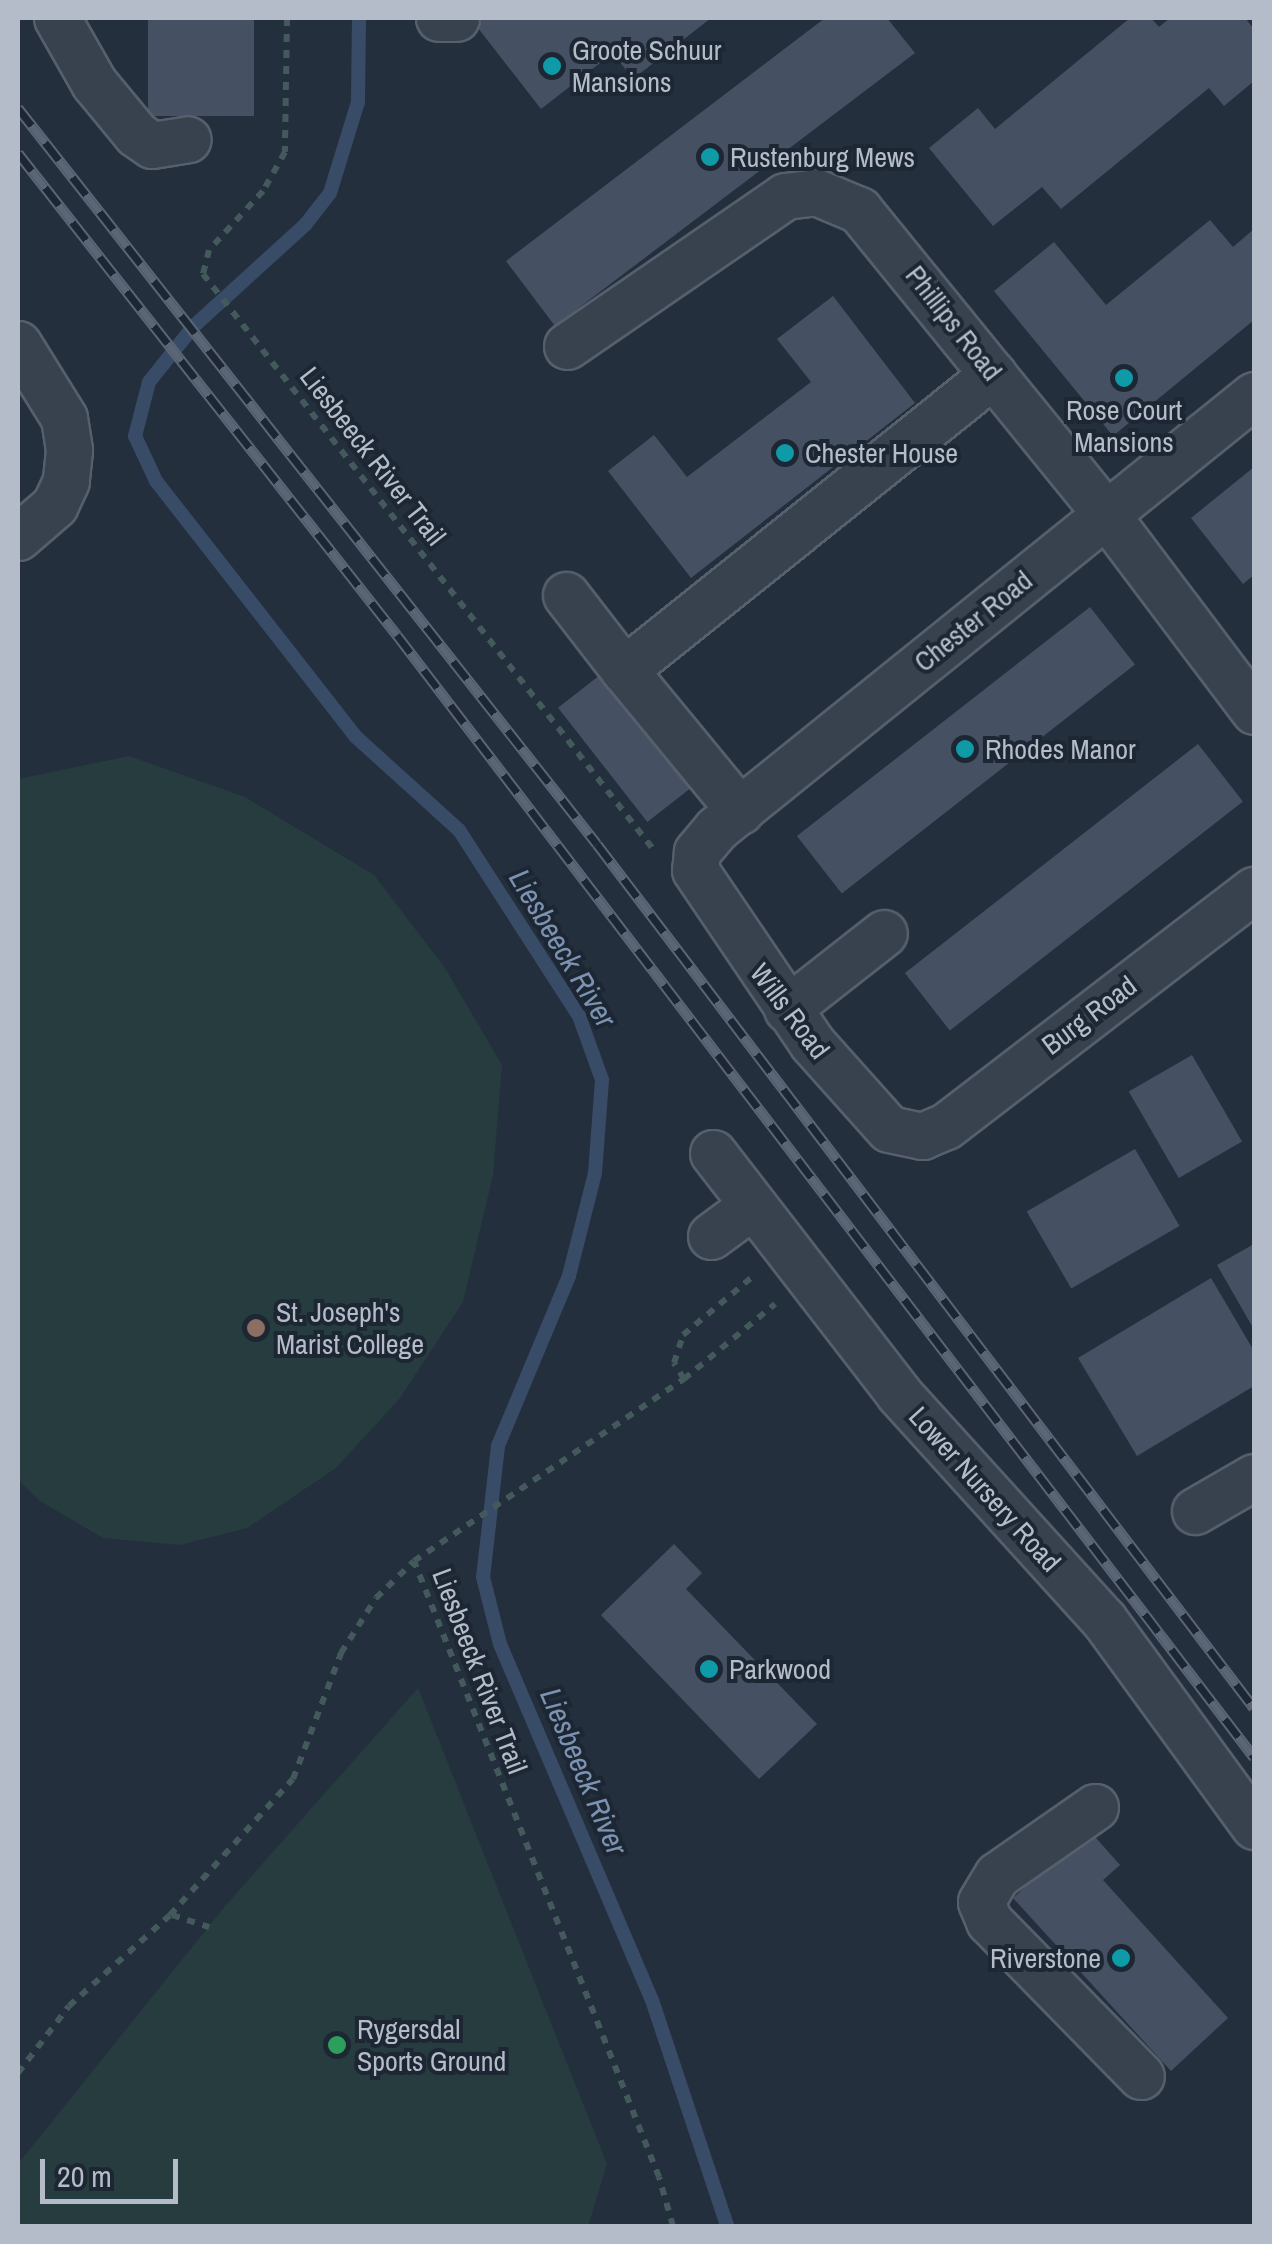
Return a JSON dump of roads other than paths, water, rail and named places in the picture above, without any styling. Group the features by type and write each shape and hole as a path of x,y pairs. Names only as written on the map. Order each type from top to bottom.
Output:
{"street":[{"path":"57,18 94,82 136,134 152,144 188,139"},
{"path":"438,18 456,18"},
{"name":"Phillips Road","path":"567,346 757,210 784,196 816,192 859,210 883,232 1105,513 1254,711"},
{"path":"18,344 64,418 68,450 66,481 55,505 18,537"},
{"path":"624,670 993,374"},
{"name":"Chester Road","path":"697,852 740,811 1254,395"},
{"path":"566,595 740,811"},
{"name":"Wills Road","path":"697,852 701,886 787,1009 888,1130 922,1136"},
{"name":"Burg Road","path":"922,1136 946,1126 1254,890"},
{"path":"787,1009 884,933"},
{"name":"Lower Nursery Road","path":"713,1153 900,1394 1104,1620 1254,1826"},
{"path":"712,1236 753,1205"},
{"path":"1195,1511 1254,1477"},
{"path":"1095,1808 997,1875 981,1902 988,1921 1140,2076"}],"waterway":[{"name":"Liesbeeck River","path":"359,18 358,102 330,193 306,224 193,327 149,382 135,436 156,481 356,737 459,830 579,1016 602,1080 595,1173 569,1276 498,1446 483,1577 500,1644 652,2000 727,2226"}],"railway":[{"path":"18,108 597,844 1254,1708"},
{"path":"18,153 397,635 1254,1757"}],"place":[{"name":"Groote Schuur Mansions","path":"552,66"},
{"name":"Rustenburg Mews","path":"710,157"},
{"name":"Rose Court Mansions","path":"1124,378"},
{"name":"Chester House","path":"785,453"},
{"name":"Rhodes Manor","path":"965,749"},
{"name":"St. Joseph's Marist College","path":"256,1328"},
{"name":"Parkwood","path":"709,1669"},
{"name":"Riverstone","path":"1121,1958"},
{"name":"Rygersdal Sports Ground","path":"337,2045"}]}
